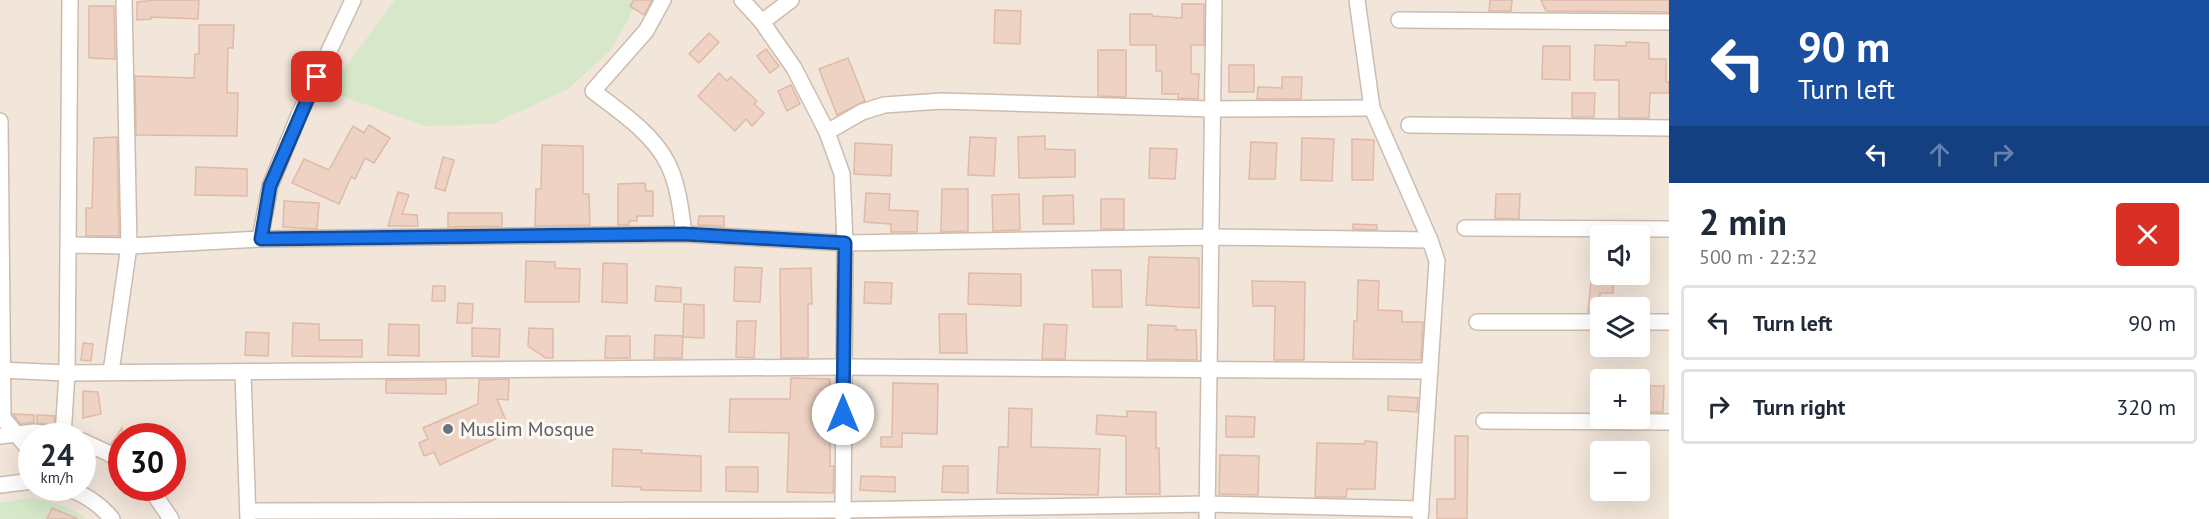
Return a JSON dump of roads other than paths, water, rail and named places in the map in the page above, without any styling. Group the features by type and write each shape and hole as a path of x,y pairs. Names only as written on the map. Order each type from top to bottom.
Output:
{"street":[{"path":"65,423 69,245 70,0"},
{"path":"111,372 129,246 123,0"},
{"path":"261,239 270,186 299,116 353,0"},
{"path":"663,0 646,31 593,91 639,126 667,161 680,204 684,234"},
{"path":"742,0 762,22 794,68 827,132 842,174 845,243 843,514"},
{"path":"762,22 791,0"},
{"path":"1207,512 1214,0"},
{"path":"243,372 248,515 1207,512 1421,514 1437,261 1372,108 1357,0"},
{"path":"1399,20 1669,22"},
{"path":"827,132 862,112 884,105 942,101 1212,109 1372,108"},
{"path":"0,121 3,418 17,433"},
{"path":"1409,125 1669,128"},
{"path":"1465,228 1669,228"},
{"path":"69,245 129,246 261,239 684,234 845,243 1211,237 1430,240"},
{"path":"1477,322 1590,322"},
{"path":"1650,322 1669,322"},
{"path":"1,370 67,373 844,367 1430,371"},
{"path":"1484,421 1669,422"},
{"path":"0,436 17,433"},
{"path":"0,485 18,483"},
{"path":"91,501 105,510 112,519"},
{"path":"159,501 171,519"}],"place":[{"name":"Muslim Mosque","path":"448,429"}]}
